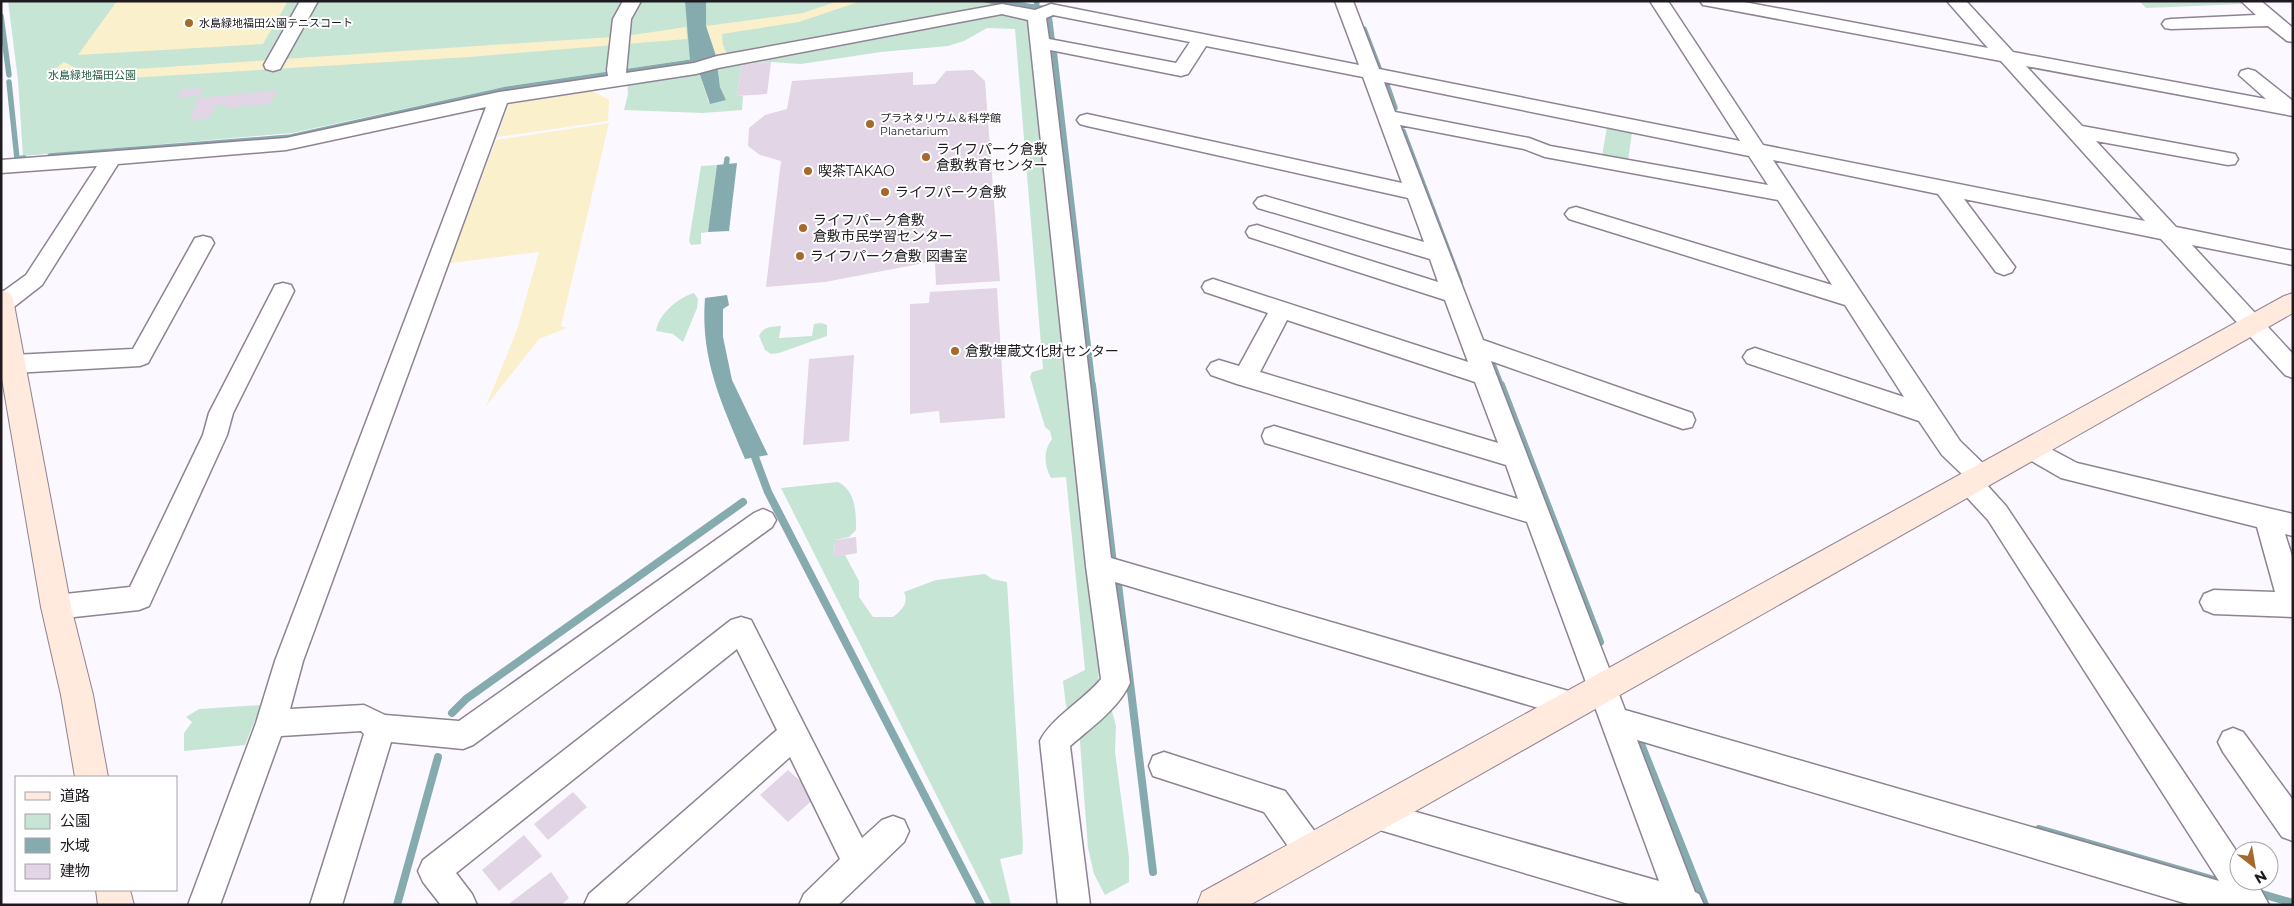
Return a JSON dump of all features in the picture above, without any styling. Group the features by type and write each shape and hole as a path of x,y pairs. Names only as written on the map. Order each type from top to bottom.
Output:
{"street":[{"path":"273,65 309,1"},
{"path":"617,75 622,19 632,1"},
{"path":"1344,1 1685,904"},
{"path":"1659,1 1928,414 1997,513 2247,898"},
{"path":"1709,1 2292,110"},
{"path":"1956,1 2293,369"},
{"path":"2250,1 2293,37"},
{"path":"1,167 286,144 499,98 617,75 696,68 718,62 1002,9 1098,10 1201,39 2166,231 2293,258"},
{"path":"1046,9 1040,43 1099,566 1116,683 1101,701 1055,741 1074,905"},
{"path":"2171,24 2273,20"},
{"path":"1040,43 1181,70 1201,39"},
{"path":"2248,74 2292,110"},
{"path":"204,905 271,723 289,661 499,98"},
{"path":"1387,116 1529,144 1545,151 1786,195"},
{"path":"1087,120 1416,193"},
{"path":"2075,131 2228,159"},
{"path":"92,776 77,695 56,607 2,301 34,280 107,158"},
{"path":"1945,188 2004,267"},
{"path":"1265,203 1439,254"},
{"path":"1576,214 1853,299"},
{"path":"1257,232 1455,295"},
{"path":"13,364 140,357 204,243"},
{"path":"1213,287 1485,376"},
{"path":"56,607 139,598 215,435 221,412 283,291"},
{"path":"1215,905 2293,302"},
{"path":"1245,378 1281,310"},
{"path":"1474,346 1683,420"},
{"path":"1755,357 1928,414"},
{"path":"1220,369 1516,458"},
{"path":"1274,436 1538,515"},
{"path":"2032,449 2070,471 2293,525"},
{"path":"2214,602 2292,604 2267,518"},
{"path":"271,723 364,718 381,728 463,735 763,520"},
{"path":"1099,566 1572,705"},
{"path":"461,905 434,871 741,629 858,863"},
{"path":"1614,720 2247,898"},
{"path":"326,905 381,728"},
{"path":"600,905 794,734"},
{"path":"2233,742 2293,826"},
{"path":"1164,766 1274,800 1310,851"},
{"path":"1374,815 1685,904"},
{"path":"815,905 893,831"},
{"path":"113,891 116,905"}],"green space":[{"name":"水島緑地福田公園","path":"8,1 1028,1 1024,4 972,11 727,54 509,86 292,133 23,156 18,80"},
{"path":"2139,1 2239,1 2242,4 2146,8"},
{"path":"1003,14 1027,20 1033,27 1077,483 1099,667 1097,696 1071,719 1066,706 1063,681 1085,670 1066,477 1051,478 1049,473 1046,453 1052,439 1050,431 1045,427 1030,377 1032,372 1043,369 1015,29 987,28 964,41 948,46 881,52 801,64 771,62 742,64 737,96 743,96 742,110 703,113 624,110 628,94 627,81 698,69 709,103 726,100 720,87 717,64"},
{"path":"1607,127 1632,132 1628,161 1602,156"},
{"path":"717,165 708,232 701,233 701,244 691,245 689,241 701,166"},
{"path":"694,293 698,299 697,308 683,342 673,334 656,331 661,318 670,307"},
{"path":"821,323 827,325 827,336 779,353 771,354 765,350 759,336 765,329 781,326 779,338 812,336 814,324"},
{"path":"838,482 852,496 856,530 849,537 835,540 834,556 845,555 859,581 859,597 873,617 893,617 904,606 906,600 904,592 936,580 985,574 992,579 1007,582 1023,846 1022,854 1000,859 1011,905 992,905 781,488"},
{"path":"1110,704 1116,726 1115,752 1129,857 1129,882 1105,895 1094,874 1088,848 1079,729"},
{"path":"261,705 245,745 184,751 184,733 192,722 186,717 199,709"}],"sand":[{"name":"水島緑地福田公園テニスコート","path":"117,1 288,1 263,44 78,55"},
{"path":"627,1 644,1 631,12 626,36 686,27 687,39 469,57 129,78 80,78 52,71 64,62 76,68 121,70 612,37"},
{"path":"838,1 861,1 799,22 722,34 723,45 727,54 716,56 706,26 803,13"},
{"path":"593,91 609,100 608,121 497,137 509,104"},
{"path":"609,123 561,326 567,328 539,339 486,406 517,330 539,252 450,263 496,140"}],"water":[{"path":"685,1 706,1 706,26 717,59 694,66 690,60"},
{"path":"978,1 1011,1 1046,6 1034,13"},
{"path":"717,64 720,87 726,100 710,104 698,69"},
{"path":"737,163 729,231 708,232 717,165"},
{"path":"727,295 729,305 723,309 723,337 732,380 768,455 745,459 728,419 709,362 704,320 705,298"}],"building":[{"path":"771,62 767,94 737,96 742,64"},
{"name":"ライフパーク倉敷","path":"973,70 985,81 1000,281 936,285 935,261 825,282 766,287 781,161 760,155 748,146 749,128 765,115 787,109 792,81 913,72 913,85 935,84 946,71"},
{"path":"204,88 199,95 176,98 181,89"},
{"path":"278,90 270,104 224,108 226,104 216,105 209,118 189,120 198,98"},
{"name":"倉敷埋蔵文化財センター","path":"997,288 1005,418 940,423 939,411 910,414 910,304 929,303 930,292"},
{"path":"854,355 849,441 803,445 809,359"},
{"path":"856,537 857,553 834,557 835,540"},
{"path":"788,770 817,796 788,822 760,795"},
{"path":"573,792 587,807 548,840 534,824"},
{"path":"524,835 542,856 499,891 482,870"},
{"path":"551,872 569,898 561,905 511,905 510,903"}],"waterway":[{"path":"1030,8 1036,9 1037,1"},
{"path":"1052,39 1049,15 1055,14"},
{"path":"1,16 9,75"},
{"path":"1364,29 1379,68"},
{"path":"1054,50 1093,387"},
{"path":"50,156 291,137 508,89 699,61"},
{"path":"9,82 17,159 24,158"},
{"path":"1387,85 1395,108"},
{"path":"1403,131 1460,282"},
{"path":"725,173 727,159"},
{"path":"1493,364 1502,387"},
{"path":"1092,385 1113,564"},
{"path":"1501,385 1600,642"},
{"path":"752,449 768,492 981,905"},
{"path":"452,713 466,699 743,502"},
{"path":"1118,584 1153,872"},
{"path":"1639,739 1705,905"},
{"path":"397,905 438,757"},
{"path":"2039,829 2228,884"},
{"path":"2255,892 2293,903"}],"place":[{"name":"水島緑地福田公園テニスコート","path":"189,23"},
{"name":"プラネタリウム＆科学館 Planetarium","path":"870,124"},
{"name":"ライフパーク倉敷 倉敷教育センター","path":"926,157"},
{"name":"喫茶TAKAO","path":"808,171"},
{"name":"ライフパーク倉敷","path":"885,192"},
{"name":"ライフパーク倉敷 倉敷市民学習センター","path":"803,228"},
{"name":"ライフパーク倉敷 図書室","path":"800,256"},
{"name":"倉敷埋蔵文化財センター","path":"955,351"}]}
